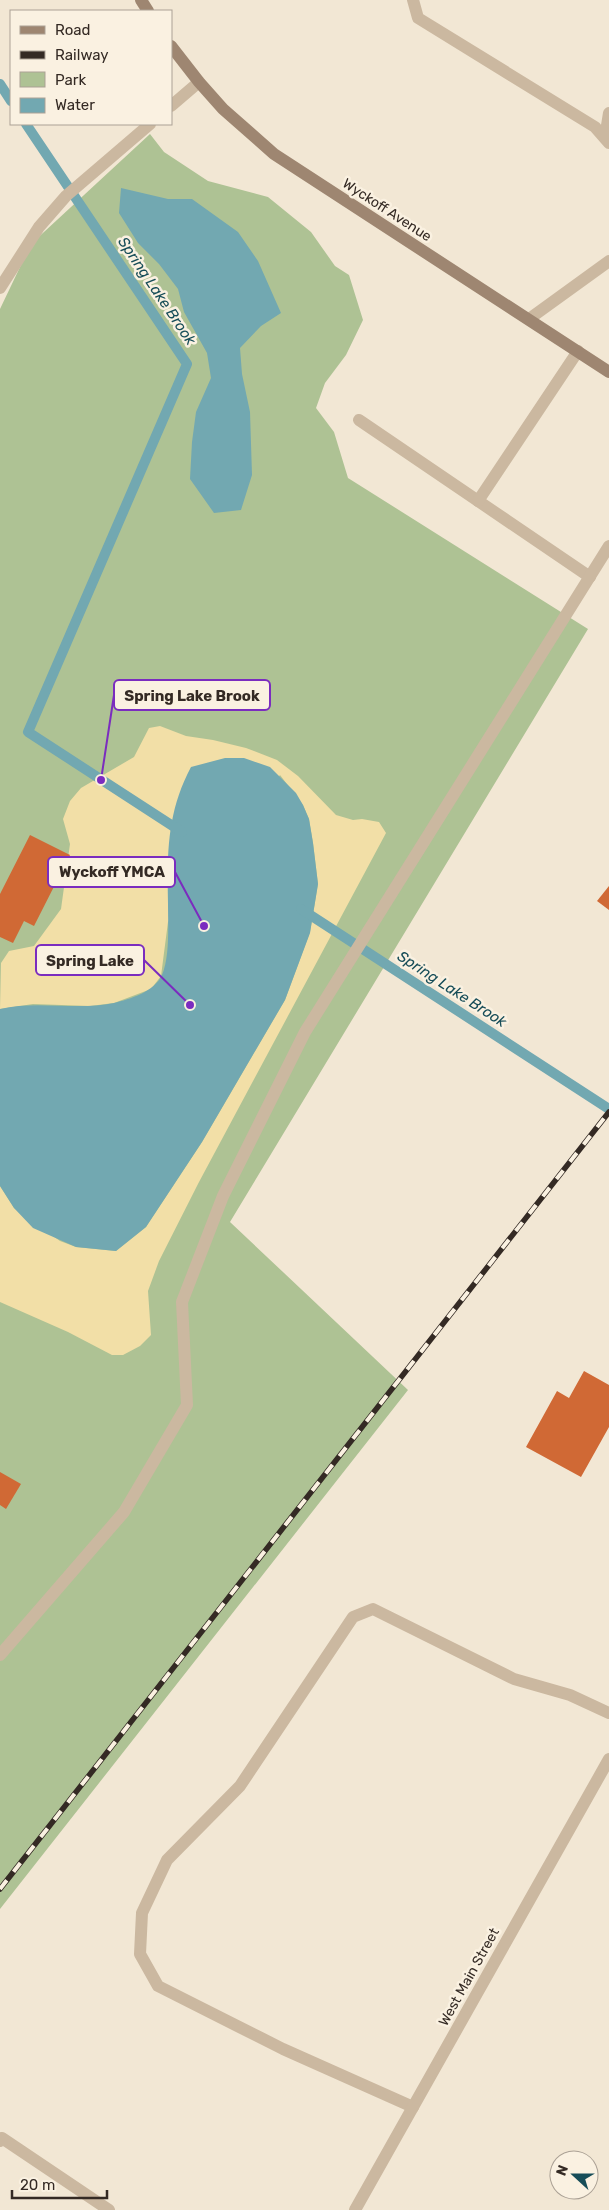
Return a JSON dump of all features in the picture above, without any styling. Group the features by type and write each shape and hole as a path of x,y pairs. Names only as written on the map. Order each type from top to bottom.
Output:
{"main road":[{"name":"Wyckoff Avenue","path":"172,47 223,109 274,154 609,372"}],"street":[{"path":"413,0 418,18 595,126 608,138"},
{"path":"172,105 199,82"},
{"path":"608,138 609,113"},
{"path":"0,288 39,227 66,196 149,125"},
{"path":"529,319 609,261"},
{"path":"478,501 578,351"},
{"path":"358,420 590,577"},
{"path":"0,1655 124,1512 187,1405 182,1302 223,1196 304,1032 609,546"},
{"path":"413,2107 283,2049 158,1986 140,1954 142,1913 167,1860 240,1786 353,1617 373,1609 514,1679 570,1695 609,1713"},
{"name":"West Main Street","path":"354,2210 609,1759"},
{"path":"0,2141 2,2138 109,2210"}],"green space":[{"path":"150,134 164,152 208,181 268,197 311,232 335,266 349,275 363,320 346,355 325,383 316,408 334,432 348,478 588,629 230,1222 408,1390 0,1909 0,309 31,244"}],"sand":[{"path":"160,726 186,736 246,748 277,760 298,776 336,815 353,820 362,819 379,822 386,833 199,1182 159,1261 148,1291 151,1335 140,1346 123,1355 112,1355 68,1332 0,1302 0,1186 14,1208 60,1241 76,1247 116,1251 146,1227 202,1142 285,1000 310,932 318,884 309,819 303,805 280,775 168,922 161,976 151,989 114,1003 90,1006 33,1004 0,1009 1,963 9,951 34,946 61,909 70,844 63,819 70,801 81,788 134,757 149,728"}],"water":[{"path":"121,188 168,199 192,199 238,232 258,261 281,313 261,326 240,348 242,374 250,412 252,475 241,510 214,513 190,479 196,412 211,378 207,353 184,312 178,289 159,264 138,243 119,213"},
{"path":"225,758 244,758 270,767 296,793 303,805 309,819 318,884 310,933 285,1000 202,1142 146,1227 116,1251 76,1247 33,1228 14,1208 0,1186 0,1009 28,1005 85,1006 114,1003 141,994 158,981 165,968 167,950 170,833 177,800 191,767"}],"building":[{"path":"30,835 70,855 34,926 24,921 13,943 0,937 0,894"},
{"path":"609,886 609,910 597,901"},
{"path":"584,1371 609,1385 609,1427 581,1477 526,1447 557,1391 569,1398"},
{"path":"0,1472 21,1484 6,1509 0,1505"}],"waterway":[{"name":"Spring Lake Brook","path":"0,84 10,99"},
{"name":"Spring Lake Brook","path":"27,125 187,364 28,732 182,832"},
{"name":"Spring Lake Brook","path":"301,909 609,1109"}],"railway":[{"path":"0,1889 609,1112"}],"place":[{"name":"Spring Lake Brook","path":"101,780"},
{"name":"Wyckoff YMCA","path":"204,926"},
{"name":"Spring Lake","path":"190,1005"}]}
